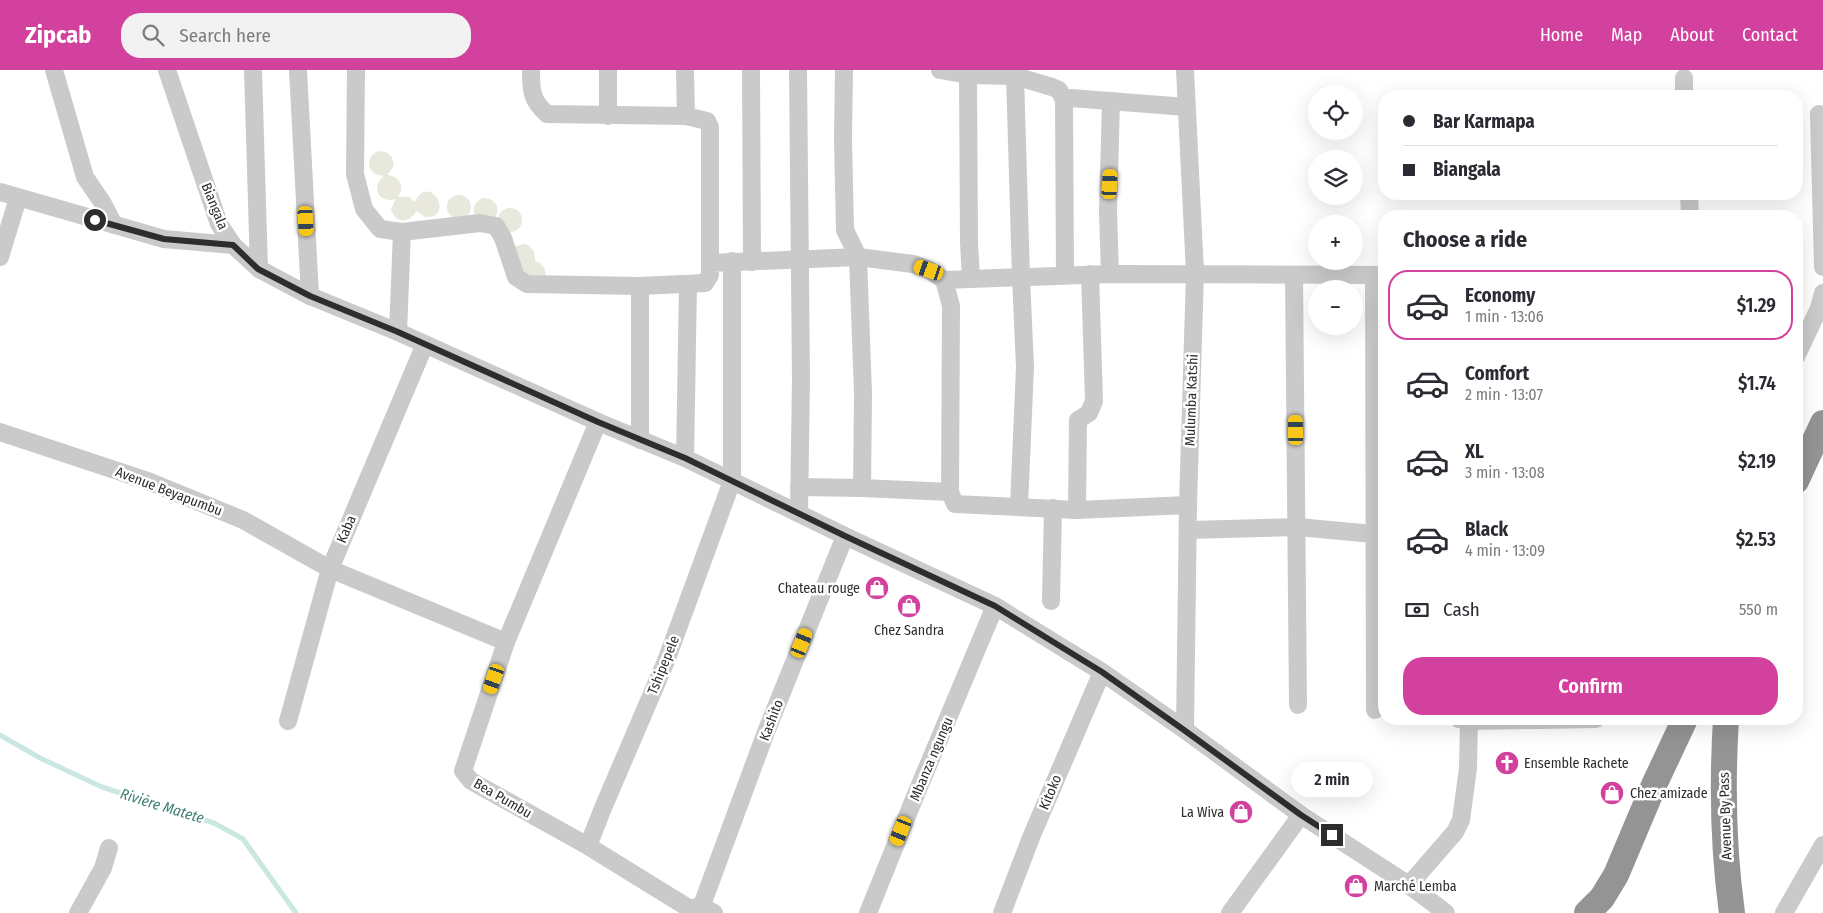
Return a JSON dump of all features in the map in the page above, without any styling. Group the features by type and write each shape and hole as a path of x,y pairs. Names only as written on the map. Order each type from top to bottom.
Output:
{"highway":[{"path":"1803,466 1823,423"},
{"path":"1587,913 1602,898 1616,875 1654,785 1682,725"},
{"name":"Avenue By Pass","path":"1726,725 1723,763 1724,835 1732,913"}],"street":[{"path":"54,70 86,177 114,225"},
{"name":"Biangala","path":"168,70 219,224 233,245 258,269 310,296 398,332 598,422 685,458 995,606 1102,672 1301,815 1409,885 1446,913"},
{"path":"253,70 258,269"},
{"path":"298,70 310,296"},
{"path":"356,70 355,174 364,209 380,229 402,232 480,222 496,226 503,238 516,277 527,284 640,286 705,283 710,275 710,127 707,121 686,116 547,114 537,106 533,97 530,85 531,70"},
{"path":"608,70 608,116"},
{"path":"685,70 686,116"},
{"path":"750,70 752,262"},
{"path":"798,70 801,379 799,513"},
{"path":"844,70 845,230 858,257 863,394 862,488"},
{"path":"940,70 968,75 1015,76 1059,90 1064,100 1065,275"},
{"name":"Mulumba Katshi","path":"1184,730 1195,273 1185,70"},
{"path":"968,75 971,279"},
{"path":"1015,76 1020,277 1025,367 1019,506"},
{"path":"1684,78 1684,90"},
{"path":"1064,100 1071,98 1186,107"},
{"path":"1110,274 1108,212 1111,101"},
{"path":"1818,114 1823,267"},
{"path":"0,192 164,239 233,245"},
{"path":"0,257 18,198"},
{"path":"398,332 402,232"},
{"path":"710,263 858,257 914,264 929,270 944,280 1090,274 1378,275"},
{"path":"732,261 732,481"},
{"path":"1077,510 1078,420 1090,413 1094,401 1090,274"},
{"path":"1294,275 1298,528 1298,705"},
{"path":"944,280 950,306 950,492 956,504 1077,510 1188,505"},
{"path":"685,458 688,285"},
{"path":"640,286 640,440"},
{"path":"1803,342 1819,308 1823,293"},
{"name":"Kaba","path":"288,721 330,569 425,344"},
{"name":"Bea Pumbu","path":"598,422 506,642 462,772 471,781 588,846 690,909 705,911"},
{"name":"Avenue Beyapumbu","path":"0,432 148,481 243,520 330,569 506,642"},
{"name":"Tshipepele","path":"588,846 666,661 732,481"},
{"path":"799,487 950,492"},
{"path":"1051,601 1053,508"},
{"path":"1188,530 1298,528 1378,535"},
{"name":"Kashito","path":"705,911 766,732 845,536"},
{"path":"1375,710 1378,579"},
{"name":"Mbanza ngungu","path":"868,913 995,606"},
{"name":"Kitoko","path":"1002,913 1032,835 1102,672"},
{"path":"1409,885 1455,832 1461,820 1468,768 1464,725"},
{"path":"1230,913 1301,815"},
{"path":"1784,913 1823,846"},
{"path":"78,913 103,868 109,848"}],"shaded area":[{"path":"378,151 386,152 392,157 394,166 387,175 395,177 400,182 401,189 398,197 409,197 415,202 421,194 427,192 433,194 440,205 439,211 434,216 425,217 416,211 407,220 399,220 393,214 391,209 396,199 390,200 381,197 377,189 380,180 384,176 375,174 369,165 370,158"},
{"path":"459,195 468,198 471,207 468,216 459,219 450,216 447,207 450,198"},
{"path":"482,198 490,199 496,204 497,211 494,219 476,218 474,206"},
{"path":"510,208 519,211 522,220 519,229 510,232 501,229 498,220 501,211"},
{"path":"524,244 534,251 535,261 543,266 546,273 546,276 530,286 511,253 516,246"}],"waterway":[{"name":"Rivière Matete","path":"0,735 40,758 102,787 214,823 243,839 296,913"}],"place":[{"name":"Chateau rouge","path":"877,588"},
{"name":"Chez Sandra","path":"909,606"},
{"name":"Ensemble Rachete","path":"1507,763"},
{"name":"Chez amizade","path":"1612,793"},
{"name":"La Wiva","path":"1241,812"},
{"name":"Marché Lemba","path":"1356,886"}],"route":[{"path":"95,220 164,239 233,245 258,269 310,296 398,332 598,422 685,458 995,606 1102,672 1301,815 1332,835"}]}
